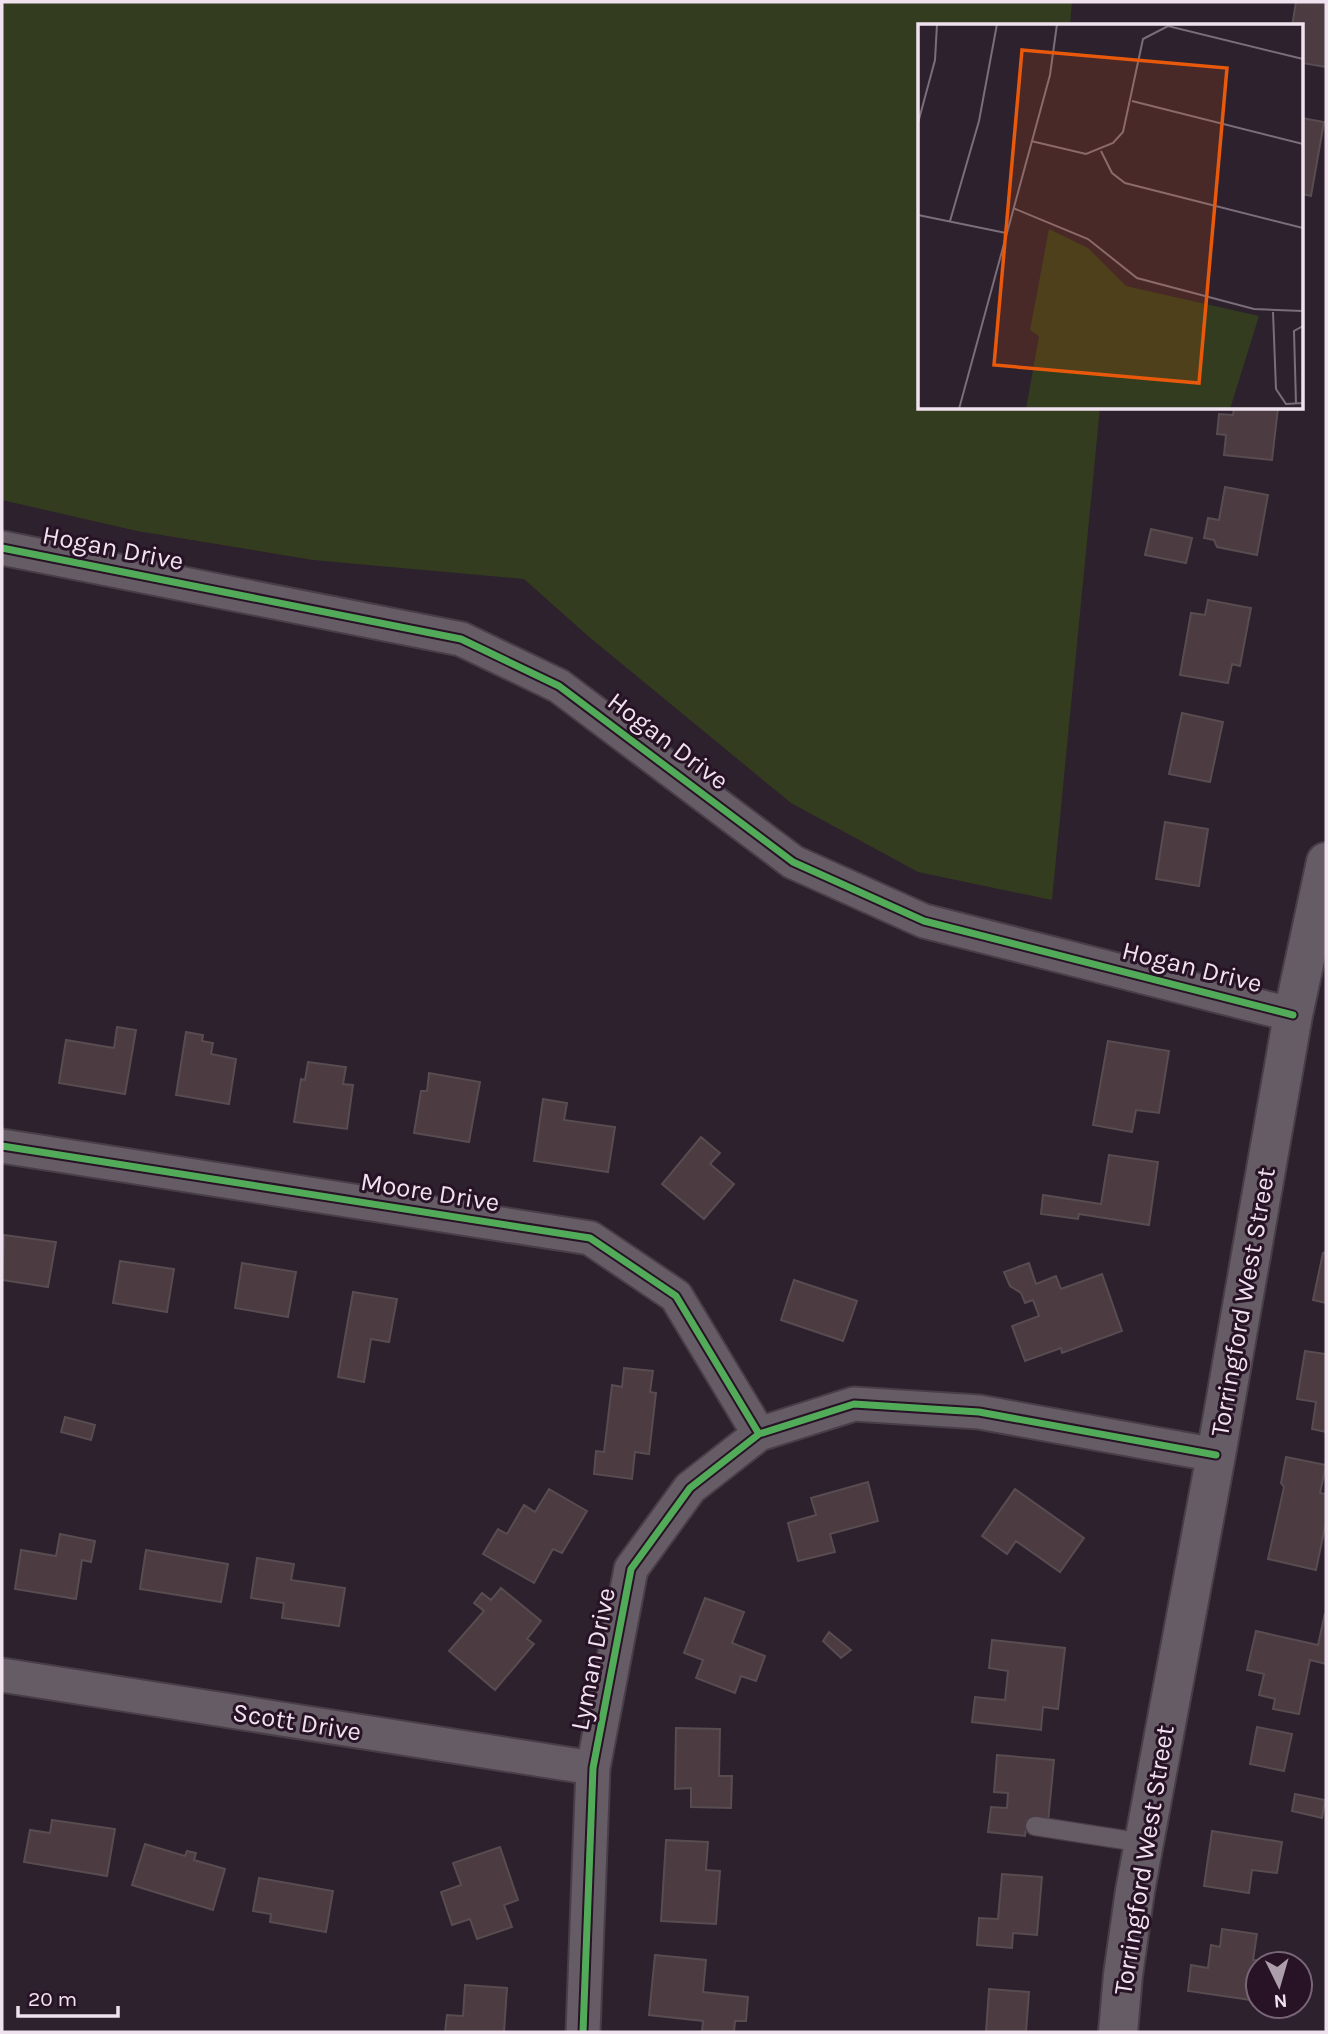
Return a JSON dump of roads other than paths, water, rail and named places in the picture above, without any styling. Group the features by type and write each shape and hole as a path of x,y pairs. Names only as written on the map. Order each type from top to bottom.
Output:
{"main road":[{"name":"Torringford West Street","path":"1118,2032 1123,1975 1144,1843 1216,1455 1293,1015 1326,862"}],"street":[{"name":"Hogan Drive","path":"2,548 461,639 559,686 793,862 924,921 1293,1015"},
{"name":"Moore Drive","path":"2,1146 590,1238 676,1296 759,1434"},
{"name":"Lyman Drive","path":"583,2032 593,1768 631,1569 690,1488 759,1434 854,1404 979,1412 1216,1455"},
{"name":"Scott Drive","path":"2,1675 593,1768"}],"lane":[{"path":"1035,1826 1144,1843"}]}
